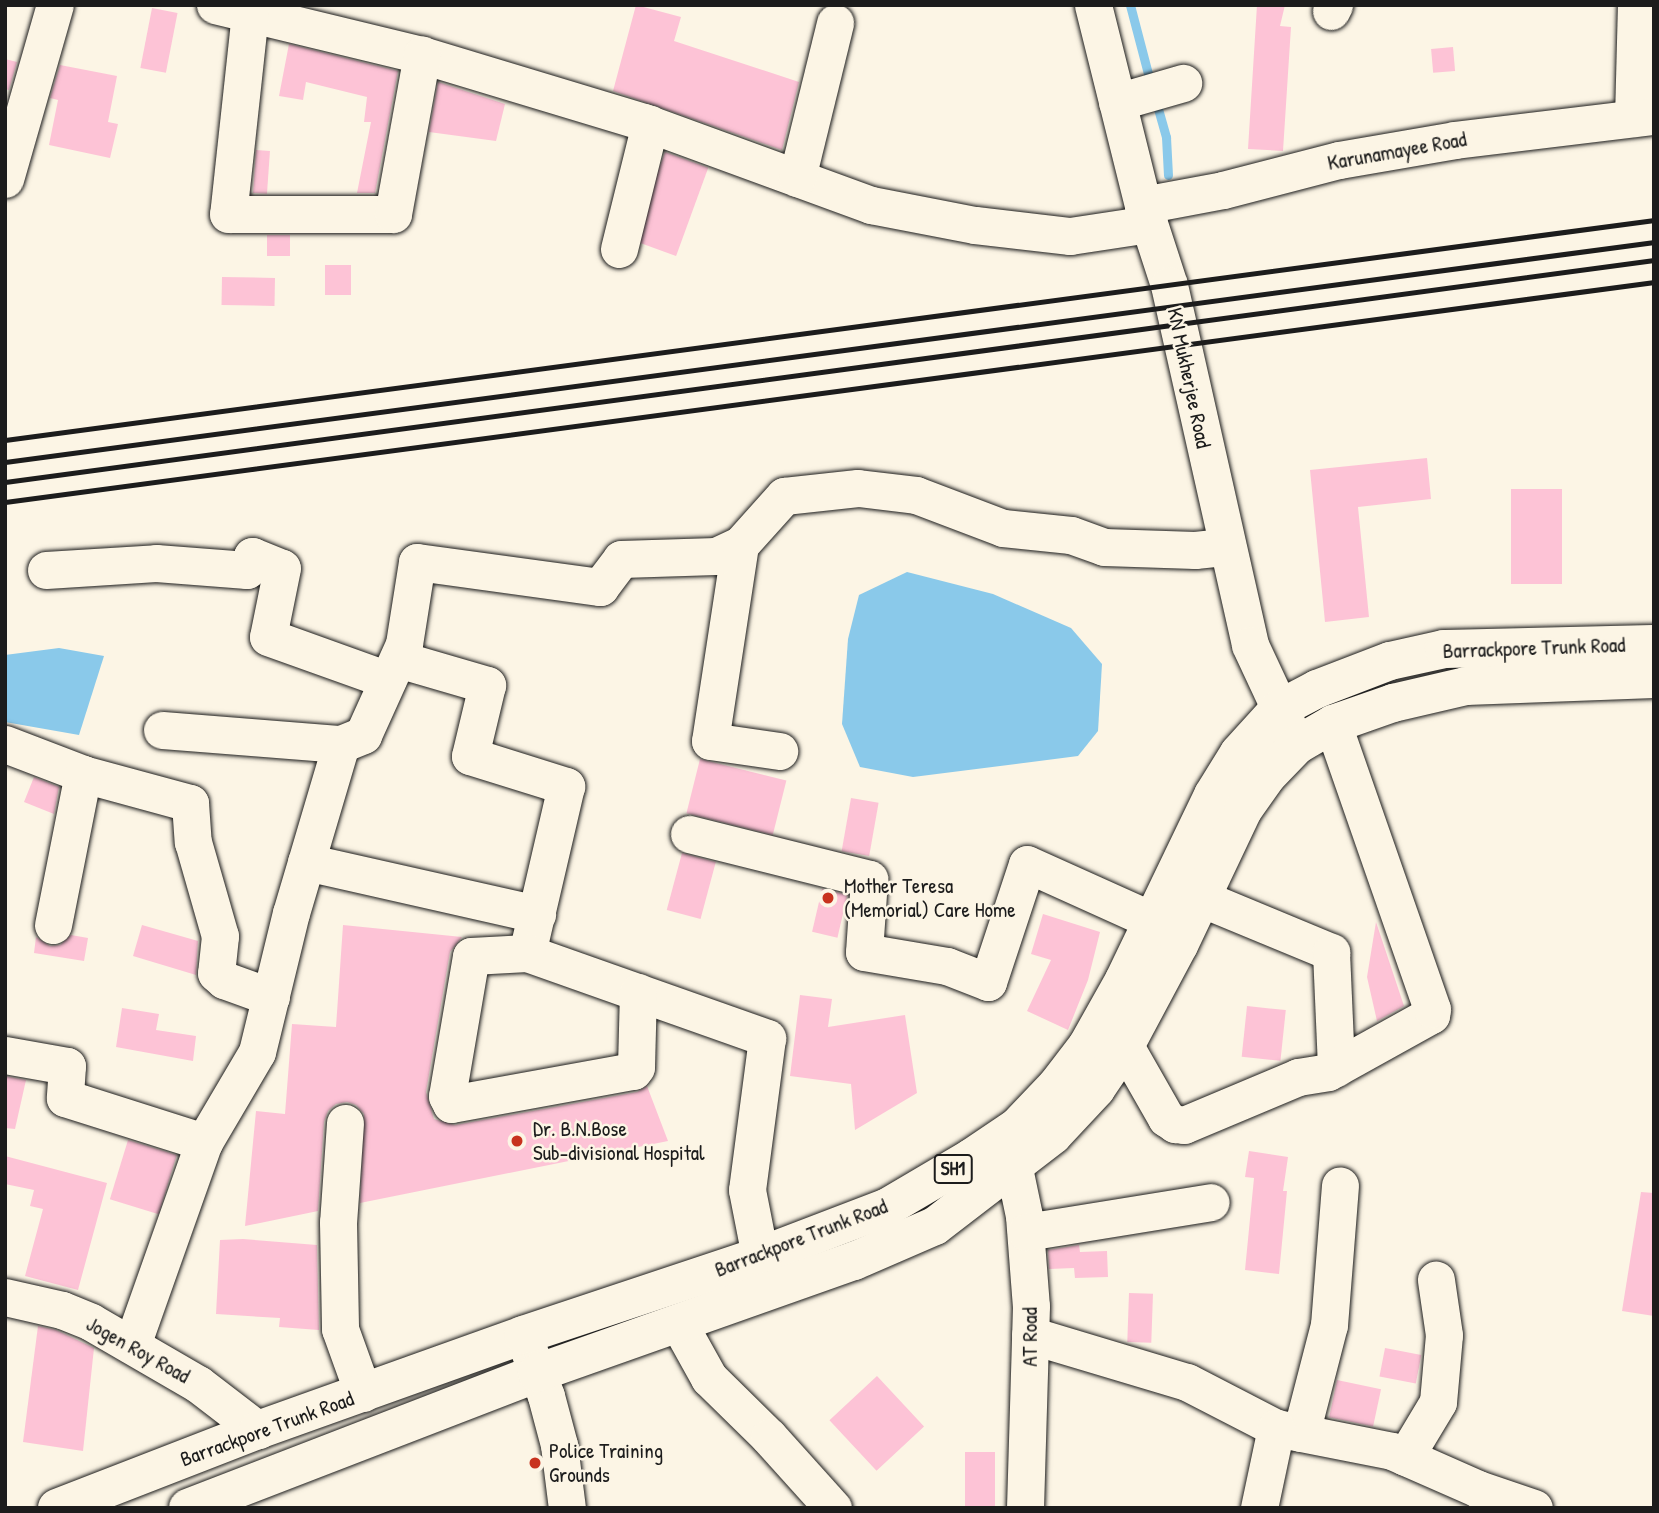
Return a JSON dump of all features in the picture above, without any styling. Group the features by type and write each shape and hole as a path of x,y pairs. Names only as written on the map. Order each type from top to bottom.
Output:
{"main road":[{"name":"Barrackpore Trunk Road","path":"57,1508 258,1430 523,1335 760,1256 886,1208 1017,1127 1057,1085 1087,1046 1124,980 1213,795 1239,753 1279,709 1317,689 1390,661 1444,649 1654,644"},
{"name":"Barrackpore Trunk Road","path":"188,1508 537,1373 854,1261 928,1229 1014,1168 1074,1113 1125,1046 1203,900 1223,847 1243,810 1267,776 1297,745 1333,724 1393,703 1465,686 1654,679"}],"street":[{"path":"5,179 55,5"},
{"name":"KN Mukherjee Road","path":"1093,5 1146,214 1169,285 1250,645 1297,745"},
{"path":"1636,5 1644,117"},
{"path":"233,9 228,214 393,214 422,55"},
{"name":"Karunamayee Road","path":"233,9 422,55 650,124 871,205 975,225 1070,236 1223,190 1339,160 1455,140 1644,117"},
{"path":"797,178 835,23"},
{"path":"1117,102 1183,83"},
{"path":"619,249 650,124"},
{"path":"162,730 341,744 363,734 404,644 417,562 600,587 621,559 716,556 740,545 785,496 858,488 916,495 1003,528 1071,535 1104,547 1195,550 1226,547"},
{"path":"740,545 710,740 779,751"},
{"path":"46,570 156,563 247,570 252,556 282,568 268,638 393,670 487,685 470,756 566,786 527,953"},
{"path":"1125,1046 1166,1118 1175,1124 1184,1125 1298,1077 1328,1072 1430,1015 1432,1009 1333,724"},
{"path":"5,744 83,774 190,803 193,842 220,936 215,969 218,976 271,997"},
{"path":"132,1345 204,1142 257,1052 306,862 341,744"},
{"path":"53,925 83,774"},
{"path":"690,834 869,880 864,952 947,966 988,982 1027,864 1151,920"},
{"path":"306,862 537,914"},
{"path":"1203,900 1331,952 1336,1068"},
{"path":"638,992 636,1067 633,1071 451,1104 447,1096 471,956 527,953 638,992 767,1038 747,1190 760,1256"},
{"path":"5,1055 67,1066 65,1098 204,1142"},
{"path":"345,1123 338,1222 340,1329 363,1393"},
{"name":"AT Road","path":"1014,1168 1026,1232 1030,1335 1026,1508"},
{"path":"1259,1508 1329,1325 1340,1185"},
{"path":"1026,1232 1211,1202"},
{"path":"1405,1457 1438,1402 1444,1335 1436,1280"},
{"name":"Jogen Roy Road","path":"5,1297 62,1310 132,1345 198,1384 258,1430"},
{"path":"679,1324 709,1378 769,1437 833,1508"},
{"path":"523,1335 559,1445 567,1508"},
{"path":"1030,1335 1187,1382 1288,1430 1392,1451 1478,1489 1534,1508"}],"water":[{"path":"907,572 993,594 1071,628 1102,664 1098,731 1078,756 913,777 860,767 842,724 848,639 859,595"},
{"path":"59,648 104,656 79,735 5,722 5,655"}],"building":[{"path":"636,5 681,17 674,41 799,82 782,150 613,91"},
{"path":"1257,5 1285,5 1280,26 1291,27 1283,151 1248,149"},
{"path":"152,8 178,13 166,73 140,68"},
{"path":"289,44 398,71 375,193 357,193 371,122 364,122 367,97 306,82 303,100 279,96"},
{"path":"1453,47 1455,71 1433,73 1431,49"},
{"path":"5,59 17,62 9,90 5,89"},
{"path":"60,65 117,76 108,122 118,124 110,158 49,145 58,100 50,98"},
{"path":"438,82 505,104 496,141 429,132"},
{"path":"256,150 270,151 267,194 253,193"},
{"path":"665,152 708,168 676,256 633,240"},
{"path":"267,235 290,235 290,256 267,256"},
{"path":"325,265 351,265 351,295 325,295"},
{"path":"222,277 275,278 275,306 222,305"},
{"path":"1427,458 1431,499 1358,507 1369,617 1325,622 1310,470"},
{"path":"1511,489 1562,489 1562,584 1511,584"},
{"path":"700,759 786,781 773,835 686,813"},
{"path":"34,777 59,787 54,814 24,802"},
{"path":"851,798 879,803 869,856 842,851"},
{"path":"682,853 716,862 701,919 667,910"},
{"path":"822,889 847,895 837,938 812,932"},
{"path":"1043,914 1100,932 1088,980 1068,1030 1027,1011 1051,960 1031,954"},
{"path":"1376,922 1404,1006 1377,1021 1367,977"},
{"path":"142,925 198,941 196,975 133,956"},
{"path":"343,925 462,937 450,952 426,1092 434,1119 455,1125 637,1092 647,1086 668,1141 360,1203 364,1114 356,1105 347,1102 336,1104 328,1111 324,1122 318,1211 245,1226 256,1111 285,1114 292,1024 336,1027"},
{"path":"71,935 88,938 84,961 34,953 36,937 50,946 60,945"},
{"path":"800,995 832,999 828,1027 905,1015 917,1093 855,1130 851,1084 790,1076"},
{"path":"1247,1006 1286,1010 1280,1061 1242,1057"},
{"path":"122,1008 159,1014 156,1030 196,1036 193,1061 116,1047"},
{"path":"5,1076 26,1080 15,1129 5,1128"},
{"path":"128,1140 177,1155 159,1214 110,1199"},
{"path":"1249,1151 1288,1157 1283,1191 1287,1191 1279,1274 1245,1270 1254,1178 1245,1177"},
{"path":"5,1156 107,1183 78,1290 25,1276 43,1209 30,1206 34,1190 5,1184"},
{"path":"1641,1192 1654,1193 1654,1316 1622,1311"},
{"path":"243,1239 317,1245 319,1330 279,1327 280,1318 216,1314 220,1240"},
{"path":"1079,1245 1080,1252 1107,1251 1108,1277 1075,1278 1074,1268 1049,1269 1048,1250"},
{"path":"1129,1293 1153,1294 1151,1343 1127,1342"},
{"path":"38,1326 56,1330 94,1348 83,1451 23,1442"},
{"path":"1385,1348 1421,1355 1416,1384 1379,1376"},
{"path":"877,1376 924,1426 877,1471 829,1420"},
{"path":"1337,1380 1381,1389 1373,1427 1329,1417"},
{"path":"965,1452 995,1452 995,1508 965,1508"}],"waterway":[{"path":"1130,5 1151,85"},
{"path":"1155,98 1166,137 1168,175"}],"railway":[{"path":"5,440 1654,220"},
{"path":"5,462 1654,242"},
{"path":"5,482 1654,260"},
{"path":"5,502 1654,282"}],"place":[{"name":"Mother Teresa (Memorial) Care Home","path":"828,898"},
{"name":"Dr. B.N.Bose Sub-divisional Hospital","path":"517,1141"},
{"name":"Police Training Grounds","path":"535,1463"}]}
